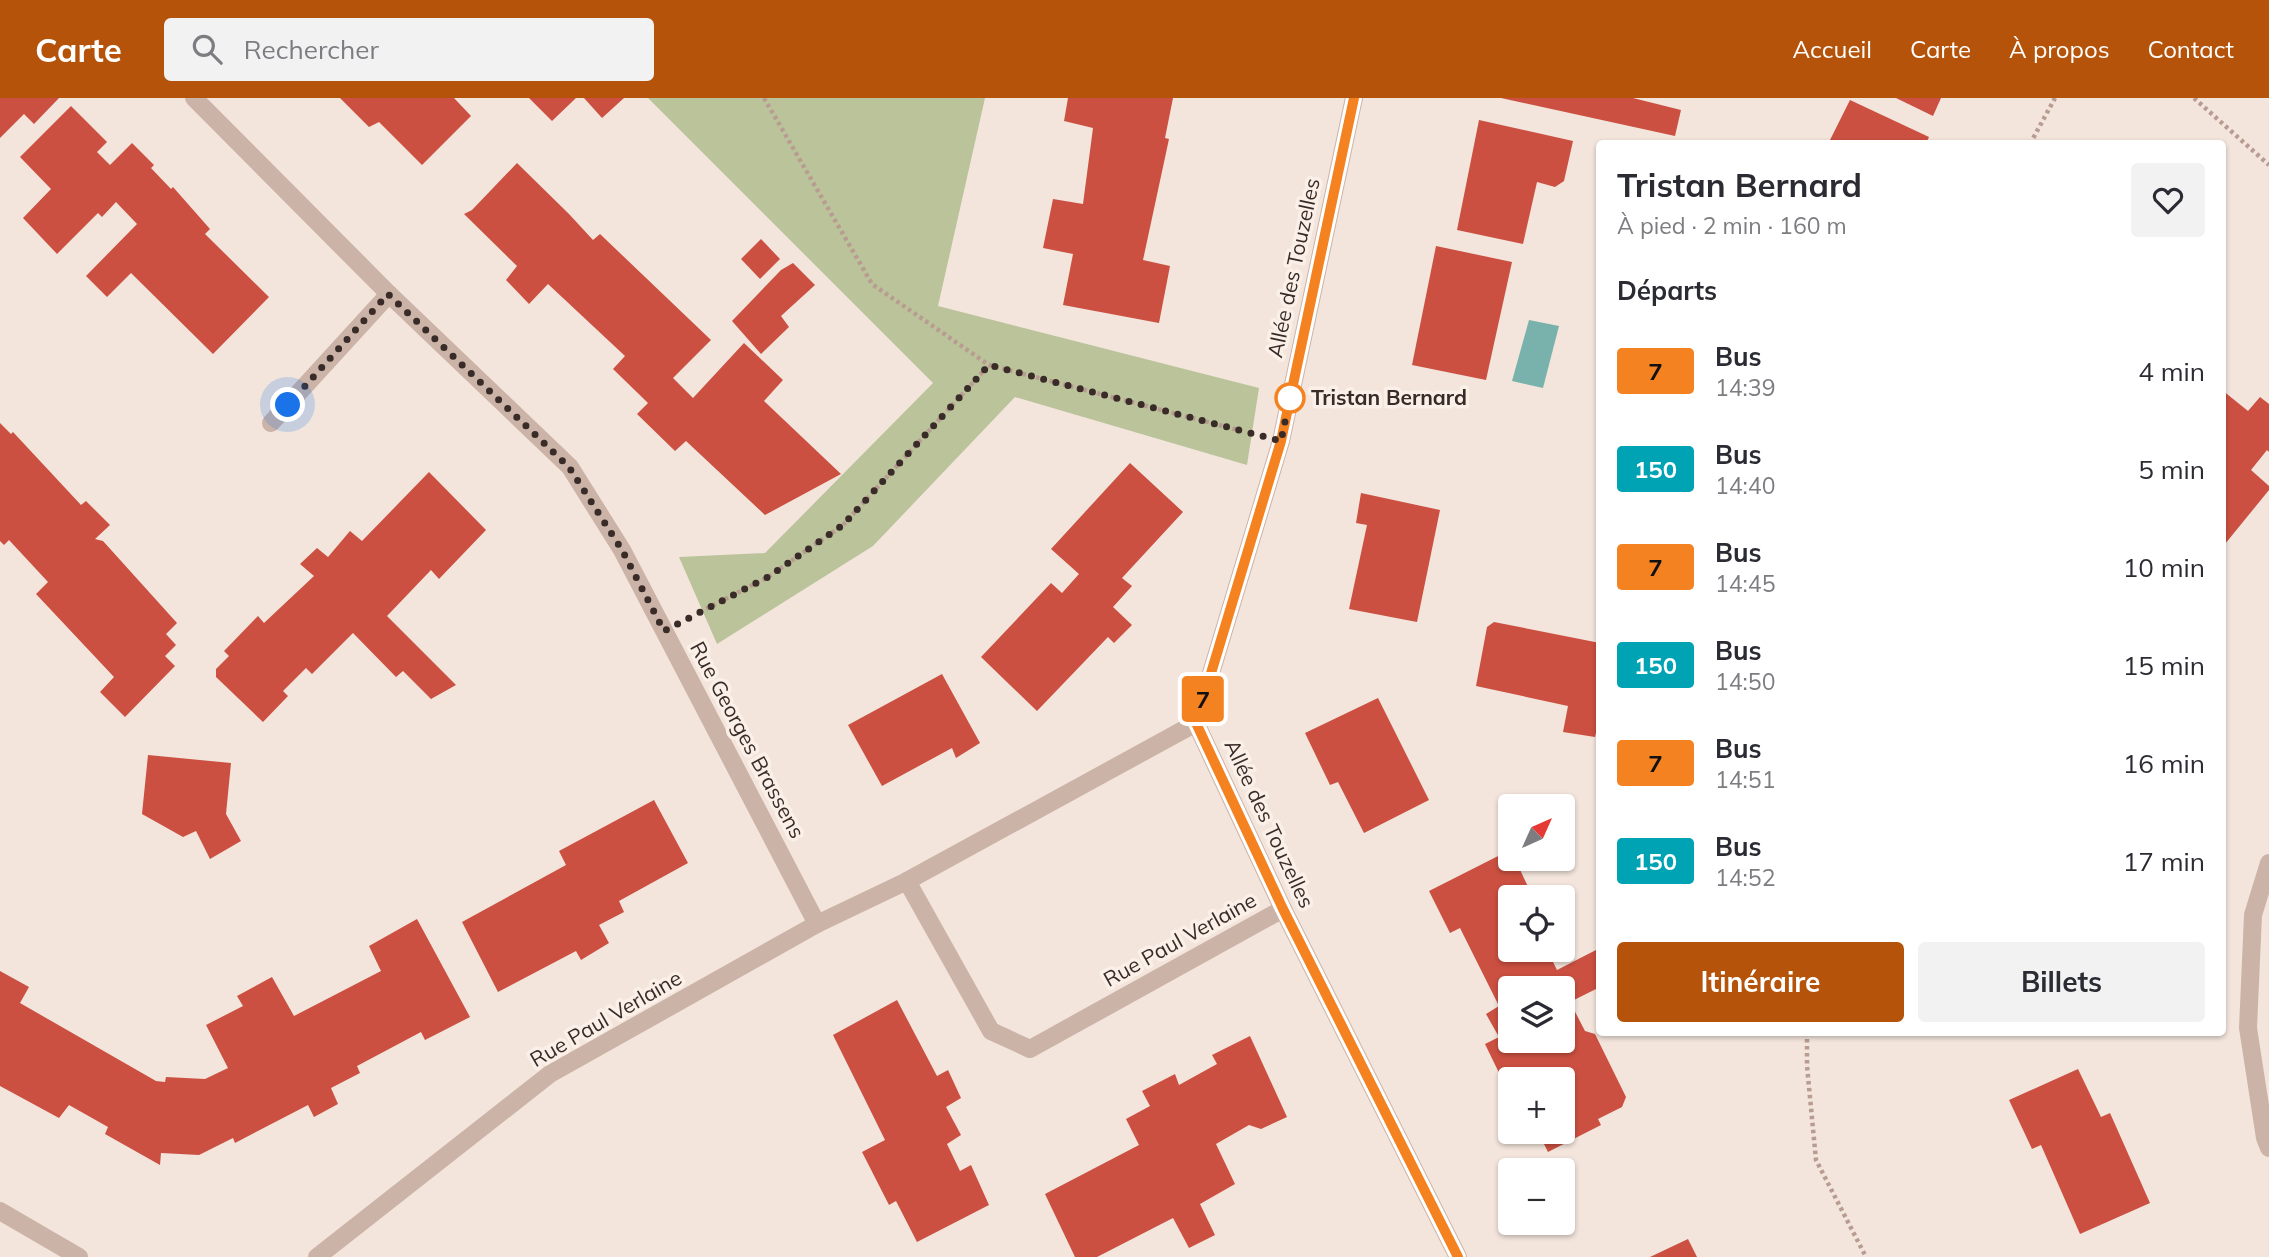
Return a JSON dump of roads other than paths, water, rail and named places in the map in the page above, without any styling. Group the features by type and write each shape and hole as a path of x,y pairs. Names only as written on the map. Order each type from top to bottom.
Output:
{"street":[{"name":"Rue Georges Brassens","path":"194,98 388,294 569,467 622,550 817,925"},
{"name":"Allée des Touzelles","path":"1354,98 1281,441 1196,723 1283,909 1458,1257"},
{"path":"271,423 388,294"},
{"name":"Rue Paul Verlaine","path":"317,1257 551,1074 817,925 907,881 1196,723"},
{"path":"2269,863 2253,915 2248,1028 2265,1139 2269,1148"},
{"name":"Rue Paul Verlaine","path":"907,881 991,1031 1030,1049 1283,909"},
{"path":"0,1211 79,1257"}],"water":[{"path":"1529,320 1559,326 1543,388 1512,381"}],"place":[{"name":"Tristan Bernard","path":"1290,398"}]}
